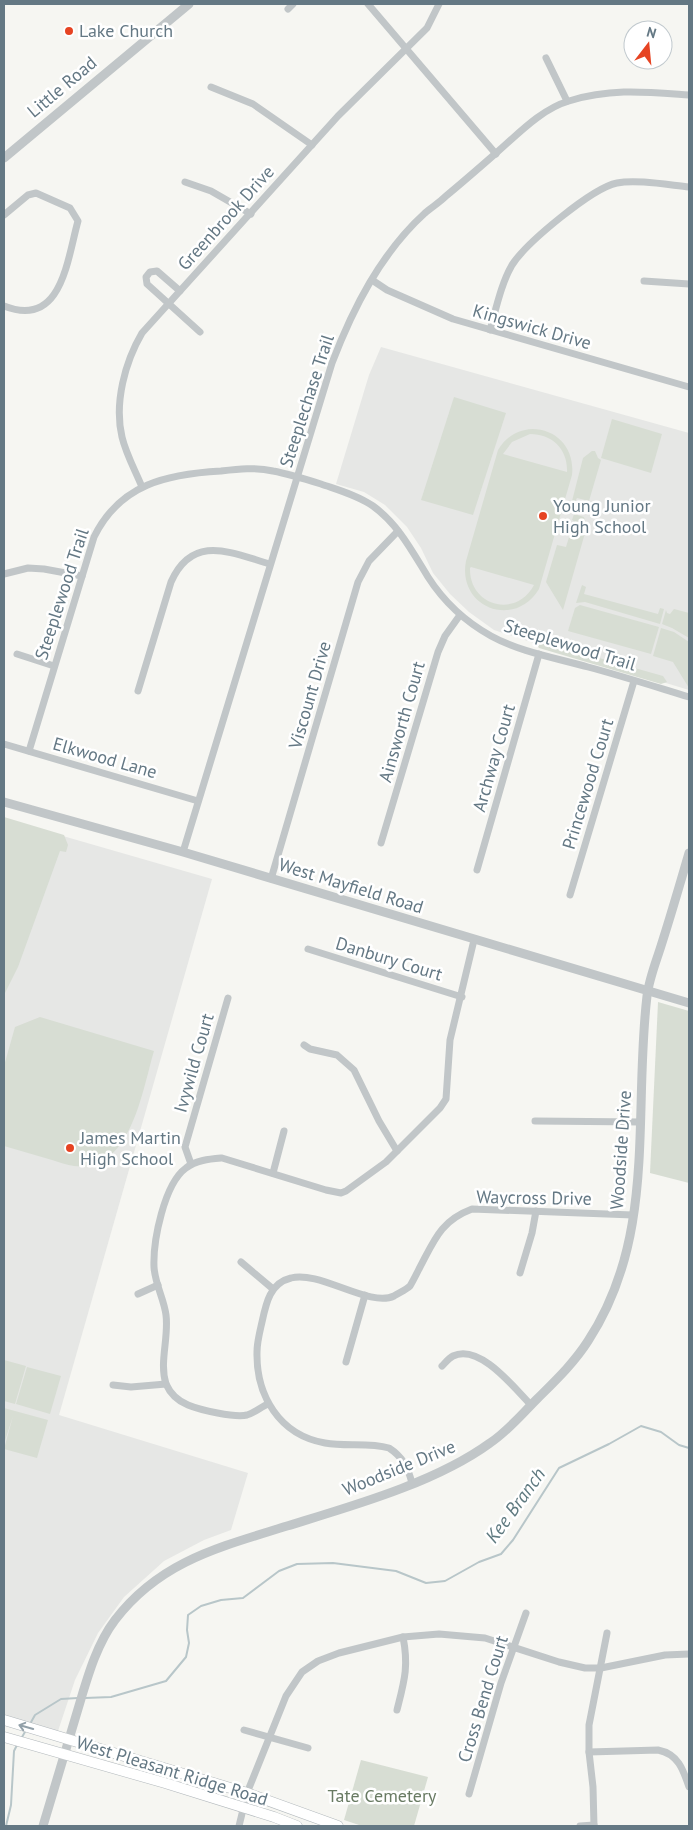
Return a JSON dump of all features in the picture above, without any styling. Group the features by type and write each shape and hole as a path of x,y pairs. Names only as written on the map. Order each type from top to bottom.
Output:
{"main road":[{"name":"West Pleasant Ridge Road","path":"6,1721 248,1793 338,1826"},
{"name":"West Pleasant Ridge Road","path":"4,1737 243,1807 297,1826"}],"street":[{"name":"Little Road","path":"4,158 189,4"},
{"path":"368,4 496,154"},
{"name":"Greenbrook Drive","path":"142,487 127,453 122,435 120,405 123,384 137,342 142,333 338,116 427,28 439,4"},
{"path":"546,58 567,101"},
{"path":"211,87 253,104 312,146"},
{"name":"Steeplechase Trail","path":"182,852 332,363 340,341 372,280 395,245 426,212 530,124 567,101 598,93 631,90 689,95"},
{"path":"185,182 212,192 251,214"},
{"path":"490,330 506,279 520,255 533,241 582,202 602,188 625,182 689,187"},
{"path":"4,215 20,200 36,193 70,208 78,221 60,285 54,297 36,310 15,310 4,306"},
{"path":"180,291 157,271 150,272 146,277 147,284 200,332"},
{"name":"Kingswick Drive","path":"372,280 387,290 452,319 689,387"},
{"path":"644,281 689,284"},
{"name":"Steeplewood Trail","path":"29,751 94,537 100,525 116,506 142,487 160,479 194,472 259,469 298,477 358,497 372,506 398,531 429,579 460,615 491,636 539,654 689,697"},
{"name":"Viscount Drive","path":"271,879 358,582 369,561 398,531"},
{"path":"138,691 171,582 175,573 189,557 201,552 216,550 270,564"},
{"path":"4,574 28,568 82,576"},
{"name":"Ainsworth Court","path":"381,843 438,652 445,636 460,615"},
{"path":"17,654 54,666"},
{"name":"Archway Court","path":"477,870 539,654"},
{"name":"Princewood Court","path":"570,894 634,681"},
{"name":"Elkwood Lane","path":"4,744 198,801"},
{"name":"West Mayfield Road","path":"4,802 182,852 689,1003"},
{"name":"Woodside Drive","path":"43,1826 87,1677 112,1623 134,1598 164,1574 210,1550 361,1503 452,1465 488,1445 507,1430 569,1368 588,1341 605,1312 627,1254 638,1176 644,1027 648,990 685,885 689,853"},
{"path":"268,1404 241,1416 223,1413 188,1405 172,1394 166,1384 164,1373 166,1316 154,1266 163,1210 172,1185 184,1169 191,1164 222,1158 341,1193 397,1151 440,1108 446,1099 450,1040 462,997 474,940"},
{"name":"Danbury Court","path":"308,949 462,997"},
{"name":"Ivywild Court","path":"191,1164 185,1148 228,998"},
{"path":"304,1046 337,1055 354,1070 379,1121 397,1151"},
{"path":"535,1121 641,1122"},
{"path":"273,1173 284,1131"},
{"name":"Waycross Drive","path":"273,1289 281,1282 299,1276 365,1295 391,1297 409,1287 437,1236 446,1224 458,1215 472,1209 633,1215"},
{"path":"520,1273 532,1233 536,1211"},
{"path":"241,1262 273,1289 264,1310 256,1350 258,1372 268,1404 277,1417 285,1424 314,1441 326,1444 389,1448 396,1453 406,1466 412,1483"},
{"path":"138,1294 158,1285"},
{"path":"346,1362 365,1295"},
{"path":"442,1366 454,1356 460,1354 479,1358 494,1367 531,1405"},
{"path":"113,1385 131,1387 166,1384"},
{"name":"Cross Bend Court","path":"469,1794 487,1731 526,1613"},
{"path":"580,1826 594,1826 589,1725 607,1633"},
{"path":"243,1807 269,1736 294,1681 309,1666 339,1652 403,1637 439,1634 485,1638 558,1662 585,1668 601,1668 665,1655 689,1654"},
{"path":"397,1710 407,1670 407,1656 403,1637"},
{"path":"244,1730 308,1748"},
{"path":"589,1752 658,1750 667,1752 677,1759 684,1771 689,1787"},
{"name":"West Pleasant Ridge Road","path":"239,1826 243,1807"}],"shaded area":[{"name":"Young Junior High School","path":"381,347 689,433 689,690 494,630 469,612 450,594 433,573 421,548 407,527 385,505 364,492 336,484 369,375"},
{"name":"James Martin High School","path":"4,819 212,879 59,1415 248,1473 231,1530 204,1540 164,1561 124,1597 98,1633 75,1680 58,1731 4,1715"}],"green space":[{"path":"454,397 506,413 473,515 421,500"},
{"path":"612,419 662,434 651,473 601,458"},
{"path":"532,429 550,433 563,443 571,457 572,475 539,589 528,601 516,608 503,610 490,608 479,601 470,591 466,577 466,561 498,450 512,435","holes":["530,434 545,437 557,444 565,456 567,472 503,454 512,442","471,567 534,585 526,596 516,602 506,605 495,604 485,599 477,591 472,581"]},
{"path":"592,451 595,451 601,460 589,501 577,498 575,502 572,501 583,458"},
{"path":"574,514 584,517 587,526 563,610 546,582 557,545 566,547 574,521 572,520"},
{"path":"582,585 586,587 584,594 658,614 660,608 664,609 660,624 585,602 576,603"},
{"path":"580,605 659,627 651,654 568,631 575,608"},
{"path":"674,609 689,613 689,638 662,624 666,610 670,614"},
{"path":"661,628 674,632 689,642 689,688 673,662 653,656"},
{"path":"539,641 663,676 667,682 661,684 539,648 536,644"},
{"path":"4,817 64,835 68,845 66,852 60,851 18,967 4,995"},
{"path":"658,1002 689,1011 689,1183 650,1173"},
{"path":"40,1017 154,1051 131,1126 121,1143 109,1157 93,1165 71,1166 4,1146 4,1066 15,1027"},
{"path":"4,1360 26,1366 15,1404 4,1401"},
{"path":"27,1367 61,1376 50,1414 16,1404"},
{"path":"4,1408 48,1420 37,1458 4,1449 13,1416 4,1444"},
{"name":"Tate Cemetery","path":"361,1760 428,1777 414,1826 362,1826 344,1820"}],"waterway":[{"name":"Kee Branch","path":"85,1698 111,1697 166,1681 186,1657 189,1643 187,1630 188,1615 201,1606 221,1600 243,1598 279,1571 297,1564 333,1563 396,1571 426,1583 445,1581 479,1562 501,1554 513,1540 559,1468 641,1426 661,1432 679,1445 689,1448"},
{"name":"Kee Branch","path":"30,1724 35,1715 61,1699 78,1698"},
{"name":"Kee Branch","path":"21,1739 26,1730"},
{"name":"Kee Branch","path":"6,1826 11,1805 14,1751 17,1745"}],"place":[{"name":"Lake Church","path":"69,31"},
{"name":"Young Junior High School","path":"543,516"},
{"name":"James Martin High School","path":"70,1148"}]}
